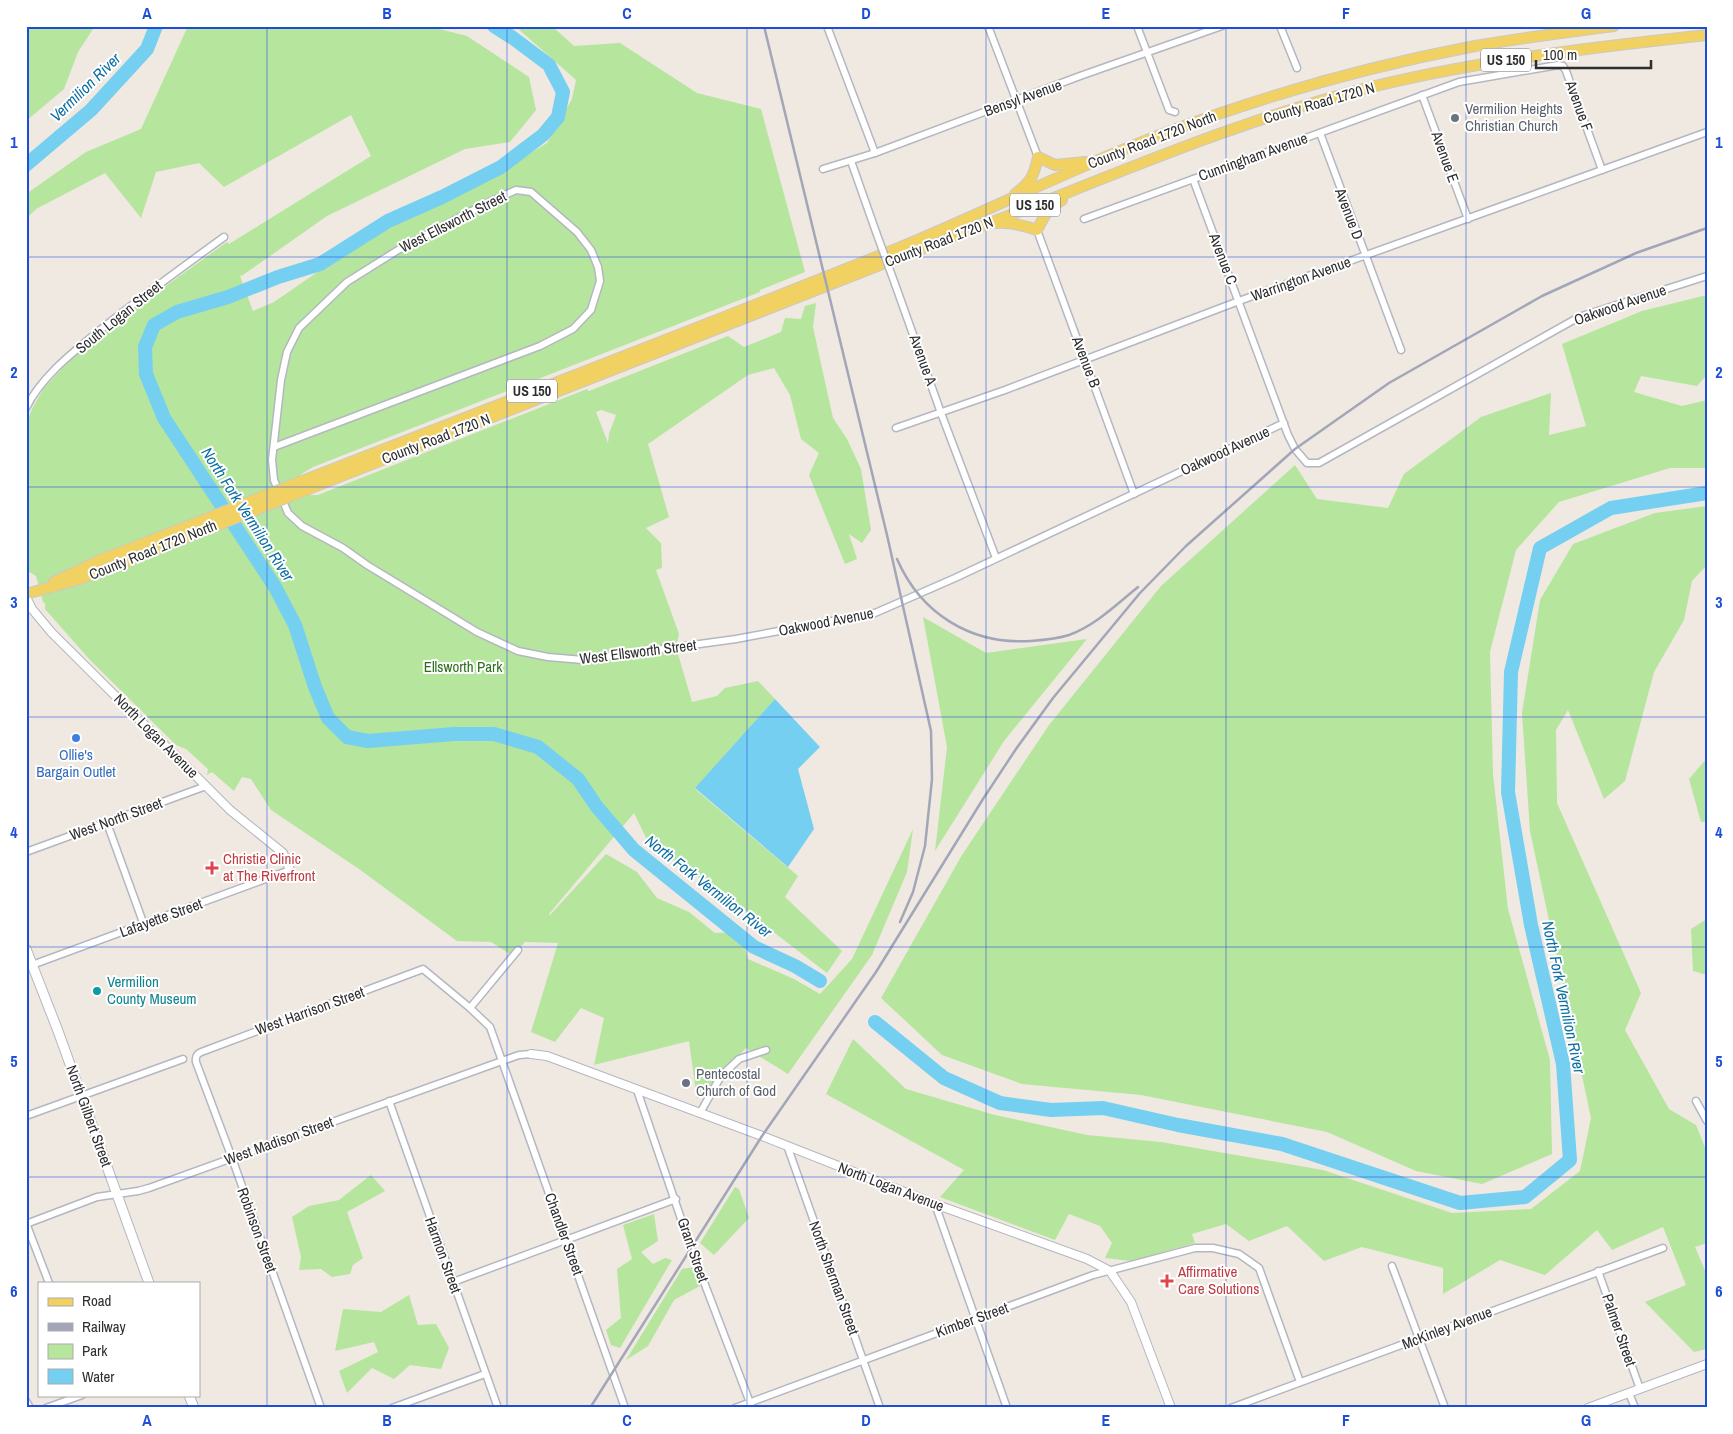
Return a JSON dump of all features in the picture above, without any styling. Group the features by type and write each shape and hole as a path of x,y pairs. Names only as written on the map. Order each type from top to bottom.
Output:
{"main road":[{"name":"County Road 1720 N","path":"1304,87 1352,73 1474,46 1614,26"},
{"name":"County Road 1720 N","path":"304,485 1155,157 1252,123 1349,93 1431,74 1516,58 1600,46 1707,35"},
{"name":"County Road 1720 North","path":"1004,203 1099,160 1173,130 1304,87"},
{"path":"1004,203 1029,183 1035,173 1038,157 1055,165 1062,166 1099,160"},
{"path":"985,224 1007,222 1037,230 1043,216 1051,206 1091,182"},
{"name":"County Road 1720 N","path":"304,485 798,288 1004,203"},
{"name":"County Road 1720 North","path":"26,595 100,560 130,554 304,485"},
{"name":"North Gilbert Street","path":"26,949 82,1096 149,1282"},
{"path":"189,1396 194,1408"}],"street":[{"path":"827,26 875,153"},
{"path":"988,26 1038,157"},
{"path":"1137,26 1170,110 1174,112"},
{"name":"Bensyl Avenue","path":"823,169 875,153 1222,26"},
{"path":"1280,26 1297,68"},
{"name":"Avenue F","path":"1422,95 1460,82 1558,65 1563,66 1602,170"},
{"name":"Cunningham Avenue","path":"1084,219 1422,95"},
{"name":"Avenue E","path":"1422,95 1468,219"},
{"name":"Warrington Avenue","path":"896,428 941,413 1239,301 1707,132"},
{"name":"Avenue D","path":"1320,133 1401,350"},
{"name":"Avenue A","path":"851,161 941,413 996,558"},
{"name":"Avenue C","path":"1193,179 1284,423"},
{"name":"West Ellsworth Street","path":"274,447 540,346 573,329 591,310 600,281 598,267 591,250 577,232 532,192 516,190 485,204 398,250 347,282 299,328 287,352 281,380 272,460 274,480 288,513 302,526 343,548 367,565 477,632 518,651 548,657 583,660 736,639"},
{"name":"Avenue B","path":"1037,230 1134,494"},
{"name":"South Logan Street","path":"26,408 32,396 52,372 87,340 145,294 224,237"},
{"name":"Oakwood Avenue","path":"736,639 875,613 1284,423 1295,449 1307,463 1319,463 1579,317 1707,276"},
{"name":"North Logan Avenue","path":"26,595 32,609 52,633 230,810 283,853 290,870"},
{"name":"West North Street","path":"26,852 206,786"},
{"path":"107,823 144,925"},
{"name":"Lafayette Street","path":"32,966 290,870"},
{"path":"502,1061 490,1027 470,1008 518,950"},
{"name":"West Harrison Street","path":"198,1053 423,969 470,1008"},
{"path":"700,1113 720,1076 739,1059 766,1050"},
{"name":"Robinson Street","path":"198,1053 195,1057 196,1062 321,1408"},
{"name":"North Logan Avenue","path":"531,1054 547,1056 700,1113 935,1204 1087,1259 1110,1271 1131,1302 1171,1408"},
{"name":"West Madison Street","path":"26,1223 98,1197 118,1195 149,1188 519,1055 531,1054"},
{"path":"26,1116 183,1059"},
{"name":"Chandler Street","path":"502,1061 625,1408"},
{"name":"Grant Street","path":"637,1090 695,1256 751,1405"},
{"name":"Harmon Street","path":"389,1101 498,1408"},
{"path":"1696,1101 1707,1121"},
{"name":"North Sherman Street","path":"788,1148 880,1408"},
{"path":"453,1282 676,1199"},
{"path":"935,1204 1007,1408"},
{"path":"26,1223 49,1282"},
{"name":"Kimber Street","path":"736,1408 751,1405 863,1360 1110,1271 1195,1248 1213,1248 1239,1254 1259,1268 1300,1382"},
{"name":"McKinley Avenue","path":"1232,1408 1663,1248"},
{"path":"1392,1266 1445,1408"},
{"name":"Palmer Street","path":"1598,1271 1640,1389"},
{"path":"1588,1408 1707,1364"},
{"path":"392,1408 485,1374"},
{"path":"1628,1393 1635,1408"},
{"path":"46,1408 79,1396"},
{"path":"26,1401 30,1408"}],"green space":[{"path":"26,26 95,26 78,52 64,89 26,121"},
{"name":"Ellsworth Park","path":"188,26 428,26 467,36 529,77 536,110 510,142 465,149 327,216 240,276 253,311 274,302 386,229 475,187 547,143 572,99 576,80 515,26 552,26 574,46 620,43 697,93 761,109 805,272 760,290 760,292 313,467 300,475 308,495 318,495 587,389 589,391 728,336 744,347 781,332 785,318 801,319 805,306 816,303 813,327 833,418 847,439 861,469 871,530 862,543 849,534 857,559 845,564 809,475 819,453 801,439 790,395 774,368 748,375 648,444 669,517 646,528 661,543 662,568 656,570 679,634 676,647 692,702 717,696 725,688 758,681 775,699 695,789 798,876 785,897 842,951 827,973 742,908 648,842 634,813 549,914 606,854 637,872 657,898 689,912 715,933 741,932 748,959 794,979 820,994 852,959 913,829 907,872 872,955 788,1074 746,1048 697,1099 689,1041 594,1065 604,1018 581,1008 555,1042 531,1032 558,943 525,942 513,956 491,942 457,941 359,869 271,810 251,779 242,777 234,791 212,772 207,775 208,769 186,749 176,745 90,660 45,609 45,603 43,602 36,576 26,570 26,423 44,388 76,354 127,314 227,242 229,244 371,156 351,115 224,187 199,163 156,172 141,218 105,173 36,209 26,219 26,194 86,152 141,129","holes":["601,410 616,415 609,434 608,443 596,412"]},
{"path":"1707,295 1707,375 1697,386 1641,376 1634,392 1682,406 1707,400 1707,468 1670,468 1559,502 1516,550 1490,652 1493,774 1508,909 1550,1060 1552,1154 1482,1184 1416,1171 1327,1132 1141,1095 1022,1084 942,1055 881,998 962,855 1049,725 1161,586 1295,465 1317,499 1388,508 1404,474 1481,417 1551,393 1549,435 1586,426 1562,344 1642,311"},
{"path":"1707,506 1707,565 1692,581 1684,620 1654,672 1625,781 1604,799 1568,710 1556,730 1557,803 1641,993 1625,1030 1669,1109 1696,1125 1707,1152 1707,1243 1695,1247 1707,1275 1707,1349 1694,1352 1645,1302 1686,1285 1663,1227 1612,1250 1597,1230 1545,1275 1500,1260 1443,1294 1443,1268 1362,1247 1324,1261 1287,1226 1249,1241 1226,1224 1192,1234 1195,1243 1131,1261 1105,1258 1112,1243 1100,1226 1069,1214 1055,1240 940,1197 964,1170 826,1094 853,1039 906,1089 995,1115 1087,1135 1161,1142 1323,1170 1452,1213 1531,1209 1580,1171 1591,1118 1530,831 1522,713 1540,600 1573,544 1655,513"},
{"path":"923,617 986,653 1087,639 1004,741 935,851 947,747"},
{"path":"1707,758 1707,822 1701,822 1689,779"},
{"path":"1707,919 1707,975 1693,971 1691,929"},
{"path":"371,1175 385,1191 347,1212 363,1258 353,1265 350,1274 332,1277 321,1269 299,1270 301,1257 292,1217 309,1206 339,1200"},
{"path":"735,1187 739,1189 749,1218 714,1255 700,1243"},
{"path":"654,1214 658,1241 641,1252 653,1264 665,1258 672,1260 620,1348 611,1345 606,1330 621,1318 617,1269 632,1259 623,1225"},
{"path":"694,1267 700,1286 674,1300 648,1346 626,1360 682,1269"},
{"path":"409,1295 418,1325 436,1324 449,1348 441,1369 410,1365 394,1379 372,1368 347,1393 339,1371 378,1352 374,1342 335,1351 343,1309 381,1312"}],"water":[{"path":"775,699 820,747 798,769 814,829 788,867 695,788"}],"waterway":[{"name":"Vermilion River","path":"26,165 91,110 147,49 156,26"},
{"name":"North Fork Vermilion River","path":"494,26 549,65 563,92 558,117 543,135 501,167 442,197 388,221 320,264 278,277 228,297 177,312 154,325 145,347 146,374 164,418 275,587 295,625 315,687 328,718 347,737 368,741 454,734 494,734 538,747 578,779 597,807 634,850 754,947 795,966 820,981"},
{"name":"North Fork Vermilion River","path":"875,1022 944,1078 1000,1103 1051,1110 1103,1108 1178,1125 1282,1144 1460,1203 1525,1197 1570,1160 1563,1064 1531,925 1508,792 1511,672 1540,548 1611,508 1707,493"}],"railway":[{"path":"764,26 887,535 931,731 932,779 925,846 913,892 900,922"},
{"path":"590,1408 762,1136 876,972 1016,749 1053,698 1140,593 1186,546 1295,449 1389,383 1542,296 1636,253 1707,228"},
{"path":"897,559 907,578 920,596 950,622 988,638 1009,641 1041,640 1069,635 1079,631 1097,620 1138,587"}],"place":[{"name":"Vermilion Heights Christian Church","path":"1455,118"},
{"name":"Ollie's Bargain Outlet","path":"76,738"},
{"name":"Christie Clinic at The Riverfront","path":"212,868"},
{"name":"Vermilion County Museum","path":"97,991"},
{"name":"Pentecostal Church of God","path":"686,1083"},
{"name":"Affirmative Care Solutions","path":"1167,1281"}]}
